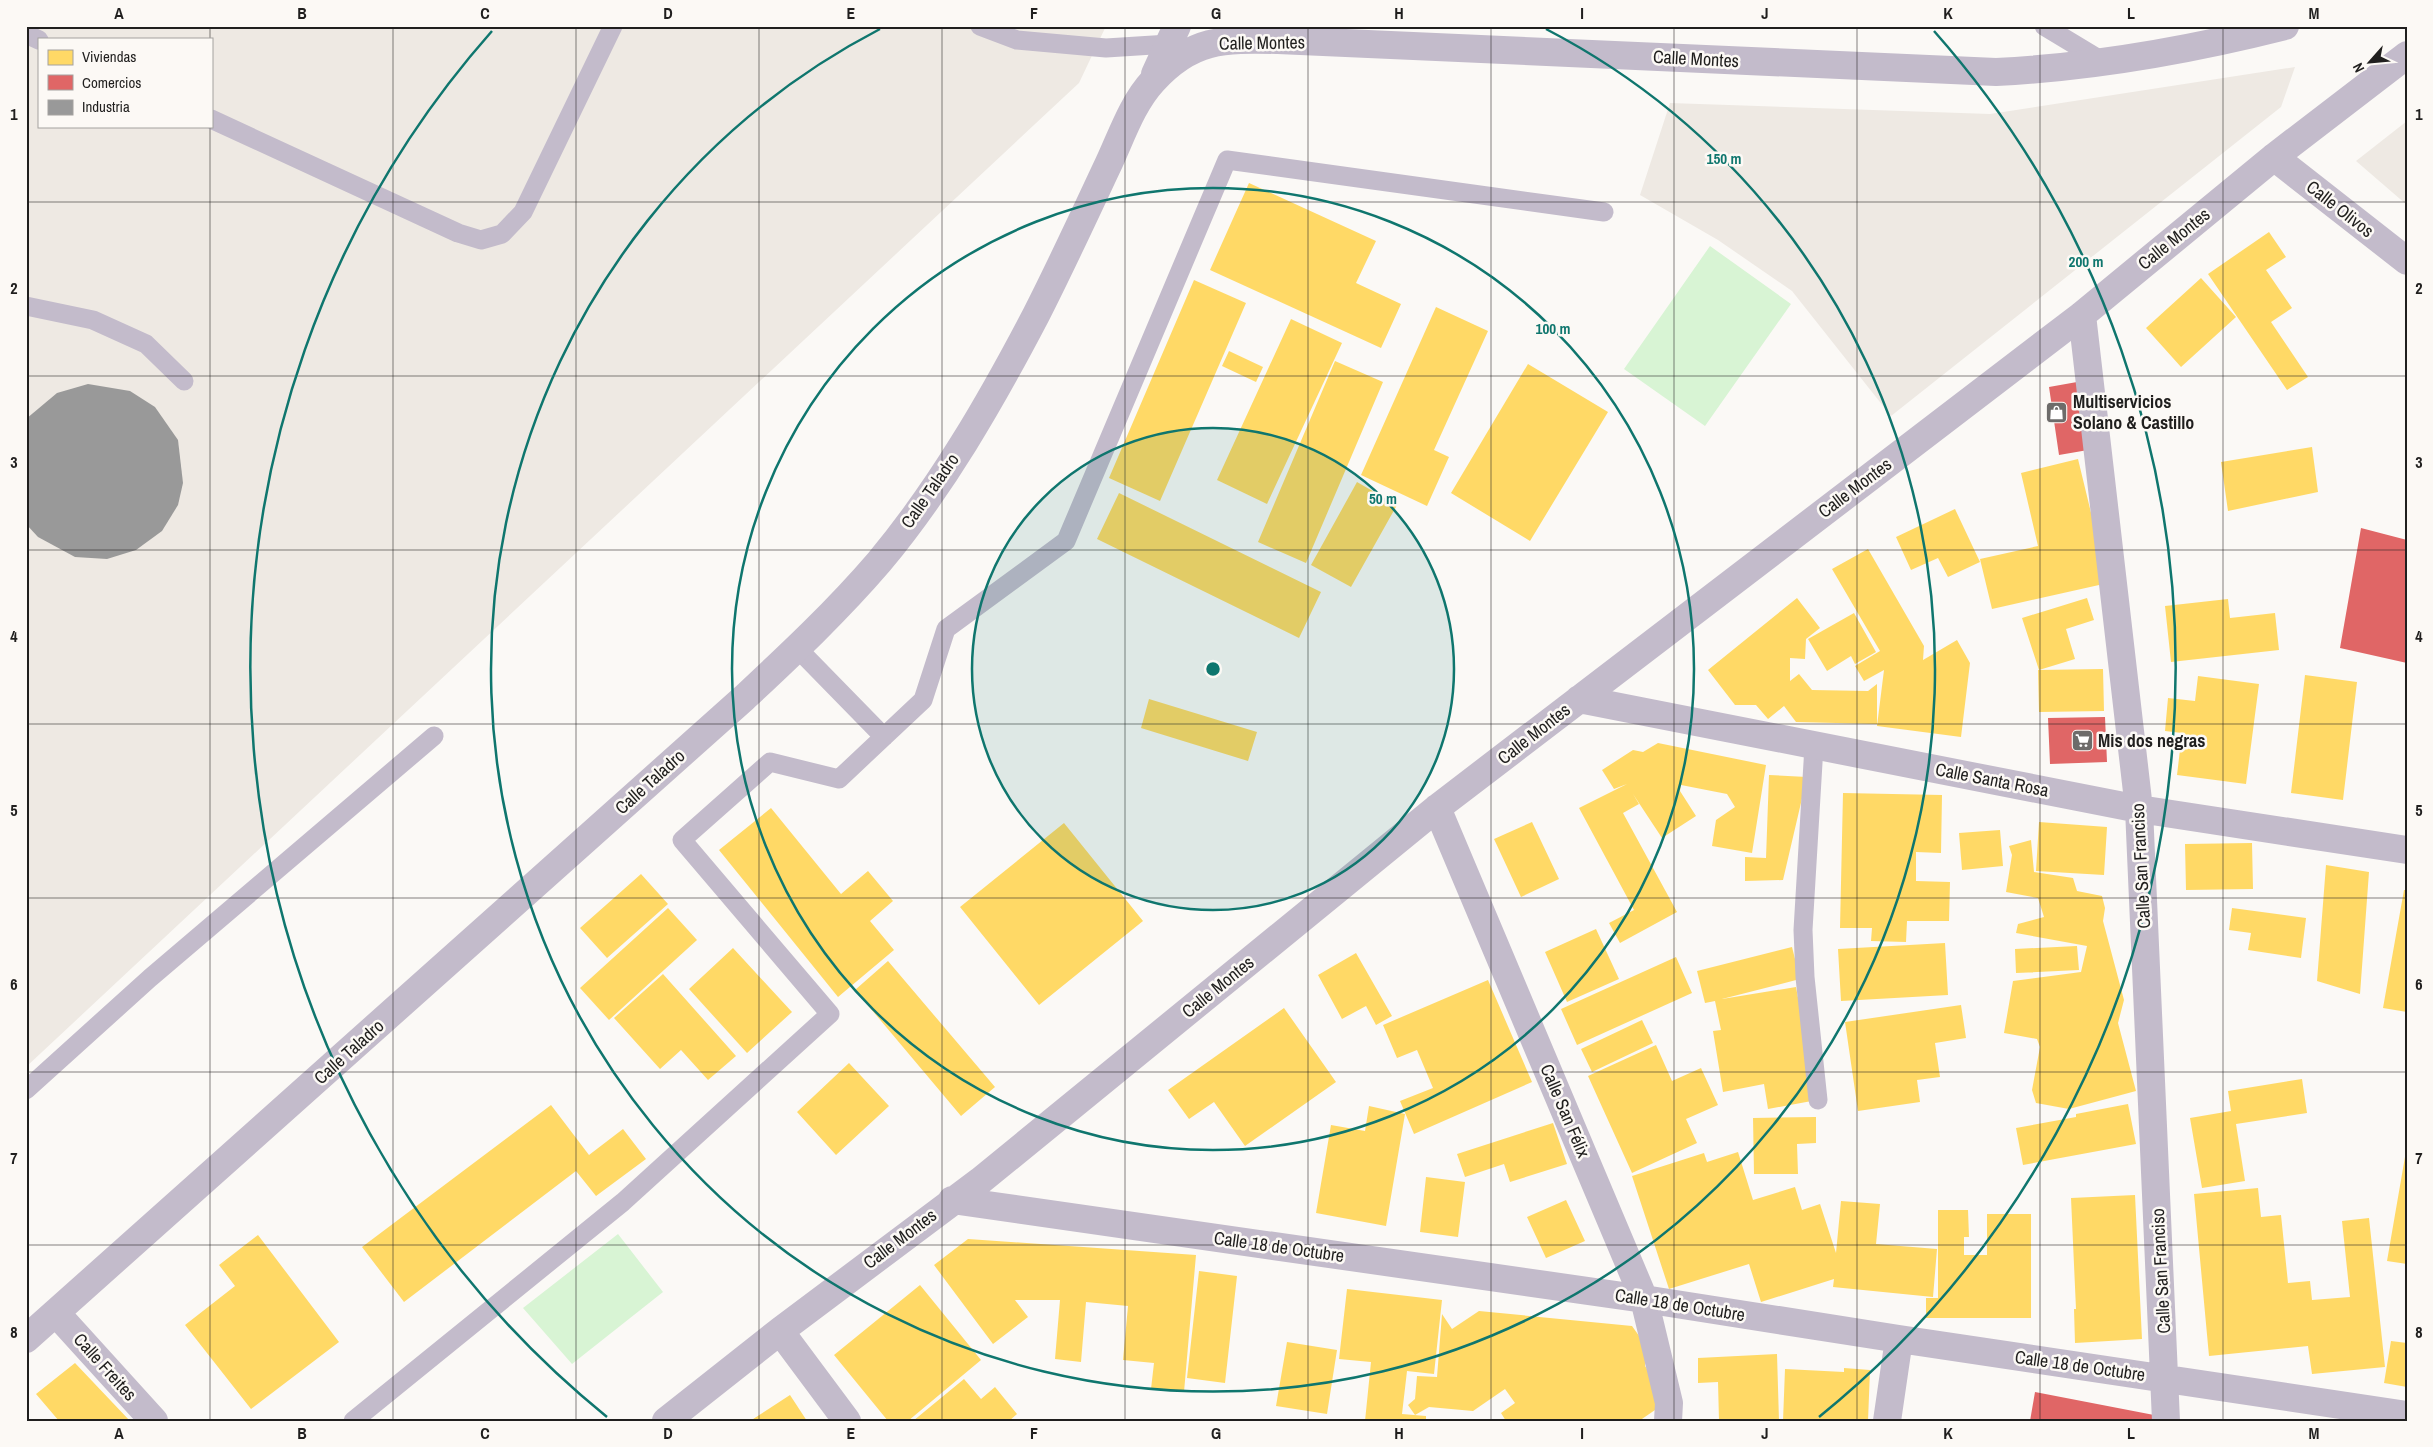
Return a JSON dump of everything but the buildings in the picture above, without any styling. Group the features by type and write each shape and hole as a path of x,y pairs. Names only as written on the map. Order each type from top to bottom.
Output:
{"street":[{"name":"Calle Montes","path":"1132,111 1151,82 1171,63 1199,46 1232,40 1996,72 2038,70 2148,56 2222,42 2285,26"},
{"path":"1151,82 1173,35"},
{"name":"Calle Montes","path":"666,1421 780,1331 952,1200 980,1181 1437,808 2082,315 2274,157 2407,55"},
{"name":"Calle Taladro","path":"26,1339 737,704 835,612 880,561 935,488 1011,362 1059,269 1132,111"},
{"name":"Calle Olivos","path":"2274,157 2407,261"},
{"name":"Calle San Franciso","path":"2082,315 2139,809 2166,1378 2166,1421"},
{"name":"Calle Santa Rosa","path":"1579,700 2139,809 2407,850"},
{"name":"Calle San Félix","path":"1437,808 1644,1299 1668,1402 1668,1421"},
{"name":"Calle 18 de Octubre","path":"952,1200 1644,1299 2407,1415"},
{"name":"Calle Freites","path":"56,1313 154,1421"},
{"path":"780,1331 847,1421"},
{"path":"1887,1421 1899,1339"}],"lane":[{"path":"212,119 458,233 481,240 502,234 523,212 613,26"},
{"path":"980,26 1017,40 1106,48 1173,35"},
{"path":"2044,26 2102,61"},
{"path":"26,34 38,40"},
{"path":"353,1421 623,1202 830,1014 682,840 770,762 839,779 923,700 946,629 1066,541 1227,160 1604,212"},
{"path":"26,306 93,320 146,344 184,381"},
{"path":"797,648 884,737"},
{"path":"26,1090 150,978 434,736"},
{"path":"1814,746 1803,930 1818,1100"}],"shaded area":[{"path":"26,26 1106,26 1079,83 26,1067"},
{"path":"2295,67 2281,107 1891,416 1792,291 1718,240 1640,195 1670,103 1990,114"},
{"path":"2407,121 2407,205 2356,161"}],"green space":[{"path":"1710,246 1791,304 1705,426 1624,369"},
{"path":"618,1234 663,1292 572,1364 523,1308"}],"place":[{"name":"Multiservicios Solano & Castillo","path":"2057,412"},
{"name":"Mis dos negras","path":"2082,741"}]}
